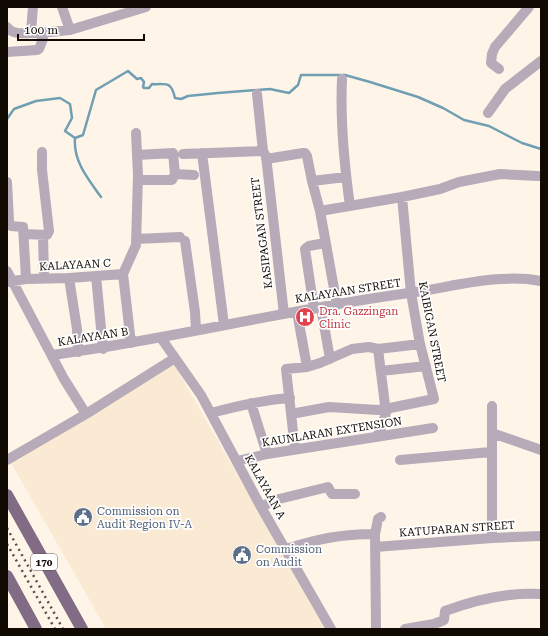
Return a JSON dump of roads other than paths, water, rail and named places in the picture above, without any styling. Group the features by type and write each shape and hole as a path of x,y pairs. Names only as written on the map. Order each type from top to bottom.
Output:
{"main road":[{"name":"170","path":"7,495 82,629"},
{"path":"7,576 36,629"}],"street":[{"path":"7,52 34,51 39,49 43,39 35,32 33,7"},
{"path":"62,7 70,30"},
{"path":"7,27 14,33 70,30 116,11 146,7"},
{"path":"499,69 491,63 492,54 495,47 529,7"},
{"path":"488,113 505,89 541,61"},
{"path":"342,79 340,108 350,206"},
{"name":"KASIPAGAN STREET","path":"257,94 284,314"},
{"path":"123,274 136,245 138,180 136,133"},
{"path":"24,234 47,235 49,230 42,170 42,152"},
{"path":"137,155 173,153 175,174 172,180 138,180"},
{"path":"202,153 224,325"},
{"path":"183,154 202,153 265,155 305,153 308,156 312,181 320,211 337,305"},
{"path":"175,174 194,175"},
{"path":"320,211 402,197 440,189 459,182 500,174 538,176"},
{"path":"312,181 346,177"},
{"path":"7,182 11,226 23,227 26,280"},
{"name":"KAIBIGAN STREET","path":"385,409 434,399 420,344 411,293 402,197"},
{"path":"43,235 44,278"},
{"path":"136,239 182,239 195,312 196,330"},
{"path":"325,243 309,246 305,249 330,359"},
{"name":"KALAYAAN B","path":"7,271 10,282 52,355 103,349 161,338"},
{"name":"KALAYAAN C","path":"10,282 44,278 69,278 123,274 131,343"},
{"path":"96,276 103,349"},
{"path":"69,278 78,352"},
{"name":"KALAYAAN STREET","path":"161,338 196,330 452,285 496,279 529,279 541,281"},
{"path":"297,312 307,367"},
{"name":"KALAYAAN A","path":"161,338 201,395 261,507 331,629"},
{"path":"295,449 286,369 307,367 352,349 369,347 378,349 420,344"},
{"path":"376,437 380,431 386,414 378,349"},
{"path":"52,355 86,414"},
{"path":"7,460 86,414 175,358"},
{"path":"381,371 426,366"},
{"path":"211,413 251,403 290,398"},
{"path":"251,403 267,454"},
{"path":"492,406 492,538"},
{"path":"291,414 328,407 378,410 385,409"},
{"name":"KAUNLARAN EXTENSION","path":"237,461 295,449 432,428"},
{"path":"492,433 541,450"},
{"path":"400,460 492,452"},
{"path":"261,507 275,500 328,488 332,494 355,494"},
{"path":"376,629 374,547 377,524 381,517"},
{"path":"286,550 330,537 355,534 375,534"},
{"name":"KATUPARAN STREET","path":"374,547 492,538 541,536"},
{"path":"405,629 434,624 444,620 445,611 459,606 501,596 526,593 541,594"}],"waterway":[{"path":"7,119 14,109 36,101 60,98 70,104 72,118 65,131 75,138 83,135 96,90 128,71 137,79 141,78 144,82 144,88 149,88 152,84 164,84 172,88 175,98 181,99 188,96 270,89 289,93 298,85 301,75 345,75 418,97 443,108 464,120 489,126 522,143 541,149"},
{"path":"75,138 76,154 82,169 101,197"}],"railway":[{"path":"7,528 63,629"},
{"path":"7,544 55,629"}],"place":[{"name":"Dra. Gazzingan Clinic","path":"305,317"},
{"name":"Commission on Audit Region IV-A","path":"83,517"},
{"name":"Commission on Audit","path":"242,555"}]}
